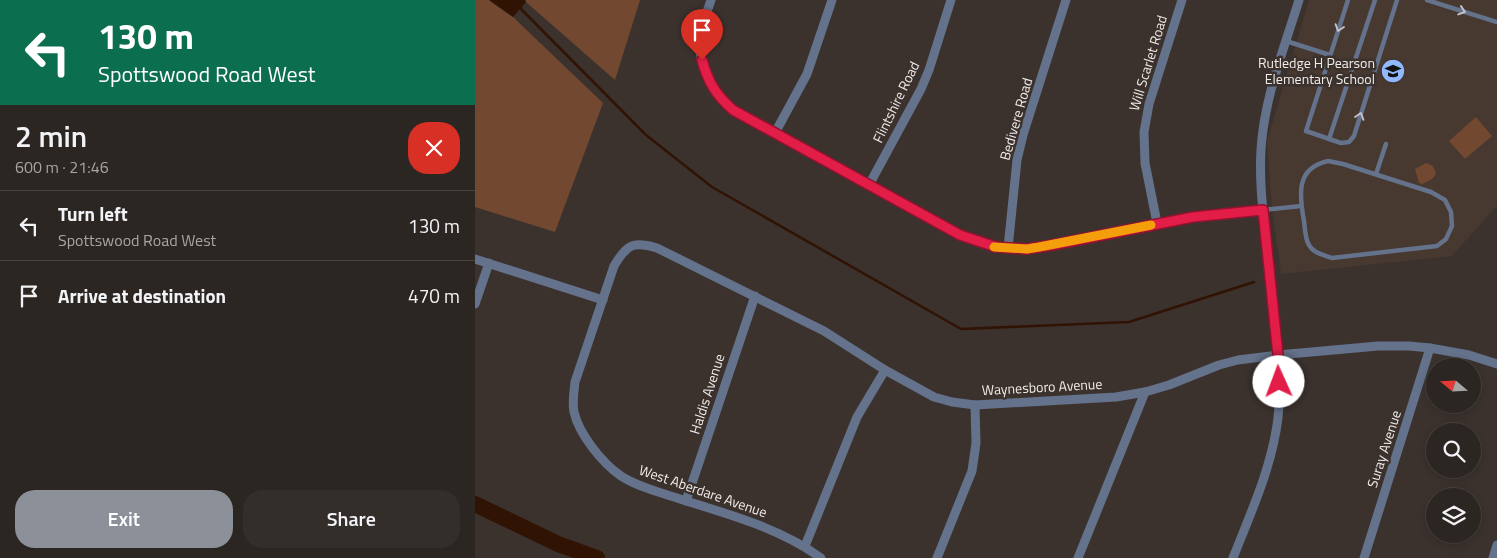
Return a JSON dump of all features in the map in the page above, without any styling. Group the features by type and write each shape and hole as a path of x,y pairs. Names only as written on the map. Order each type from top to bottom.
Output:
{"street":[{"path":"711,0 701,28 700,44 706,73 712,87 721,99 733,110 960,235 984,244 1027,249 1193,217 1263,210"},
{"path":"775,133 812,64 832,0"},
{"name":"Flintshire Road","path":"869,185 921,89 929,70 951,0"},
{"name":"Bedivere Road","path":"1008,248 1017,160 1023,135 1066,0"},
{"name":"Will Scarlet Road","path":"1157,224 1145,163 1143,132 1149,104 1182,0"},
{"path":"1233,558 1264,480 1275,440 1279,398 1278,355 1260,167 1263,124 1272,87 1299,0"},
{"name":"Waynesboro Avenue","path":"603,300 614,266 622,253 631,246 642,244 657,248 824,331 885,370 934,397 975,405 1115,397 1145,392 1169,385 1238,360 1378,346 1430,348 1497,364"},
{"path":"475,259 603,300"},
{"path":"475,304 489,264"},
{"name":"Haldis Avenue","path":"686,501 755,296"},
{"name":"West Aberdare Avenue","path":"603,300 575,382 573,397 577,423 590,444 605,462 621,476 643,487 759,525 805,546 821,558"},
{"name":"Suray Avenue","path":"1364,558 1430,348"},
{"path":"805,546 857,417 885,370"},
{"path":"1078,558 1145,392"},
{"path":"937,558 972,471 977,443 975,405"},
{"path":"1493,558 1497,546"}],"lane":[{"path":"1348,0 1306,131 1341,143 1349,142 1354,136 1397,0"},
{"path":"1329,139 1375,0"},
{"path":"1427,0 1497,22"},
{"path":"1286,42 1330,55"},
{"path":"1376,174 1386,144"},
{"path":"1329,161 1431,192 1445,200 1451,212 1453,226 1446,239 1437,246 1333,258 1318,253 1309,245 1301,206 1301,184 1308,171 1318,163 1329,161"},
{"path":"1263,210 1301,206"}],"shaded area":[{"path":"475,0 489,0 513,17 603,103 555,232 475,207"},
{"path":"489,0 525,0 526,2 513,17"},
{"path":"525,0 640,0 615,80 526,2"},
{"name":"Rutledge H Pearson Elementary School","path":"1309,0 1497,0 1497,206 1452,256 1281,274 1272,208 1267,141"},
{"path":"1476,117 1492,136 1465,159 1449,141"},
{"path":"1426,163 1433,166 1436,174 1432,179 1422,184 1419,183 1415,169"}],"waterway":[{"path":"516,0 522,10 646,135 712,187 961,329 1129,322 1254,282"},
{"path":"475,504 558,544 597,558"}],"slow traffic":[{"path":"994,247 1027,249 1151,225"}],"place":[{"name":"Rutledge H Pearson Elementary School","path":"1393,71"}],"route":[{"path":"702,60 712,87 733,110 960,235 984,244 996,247 1027,249 1193,217 1263,210 1278,355 1279,382"}]}
